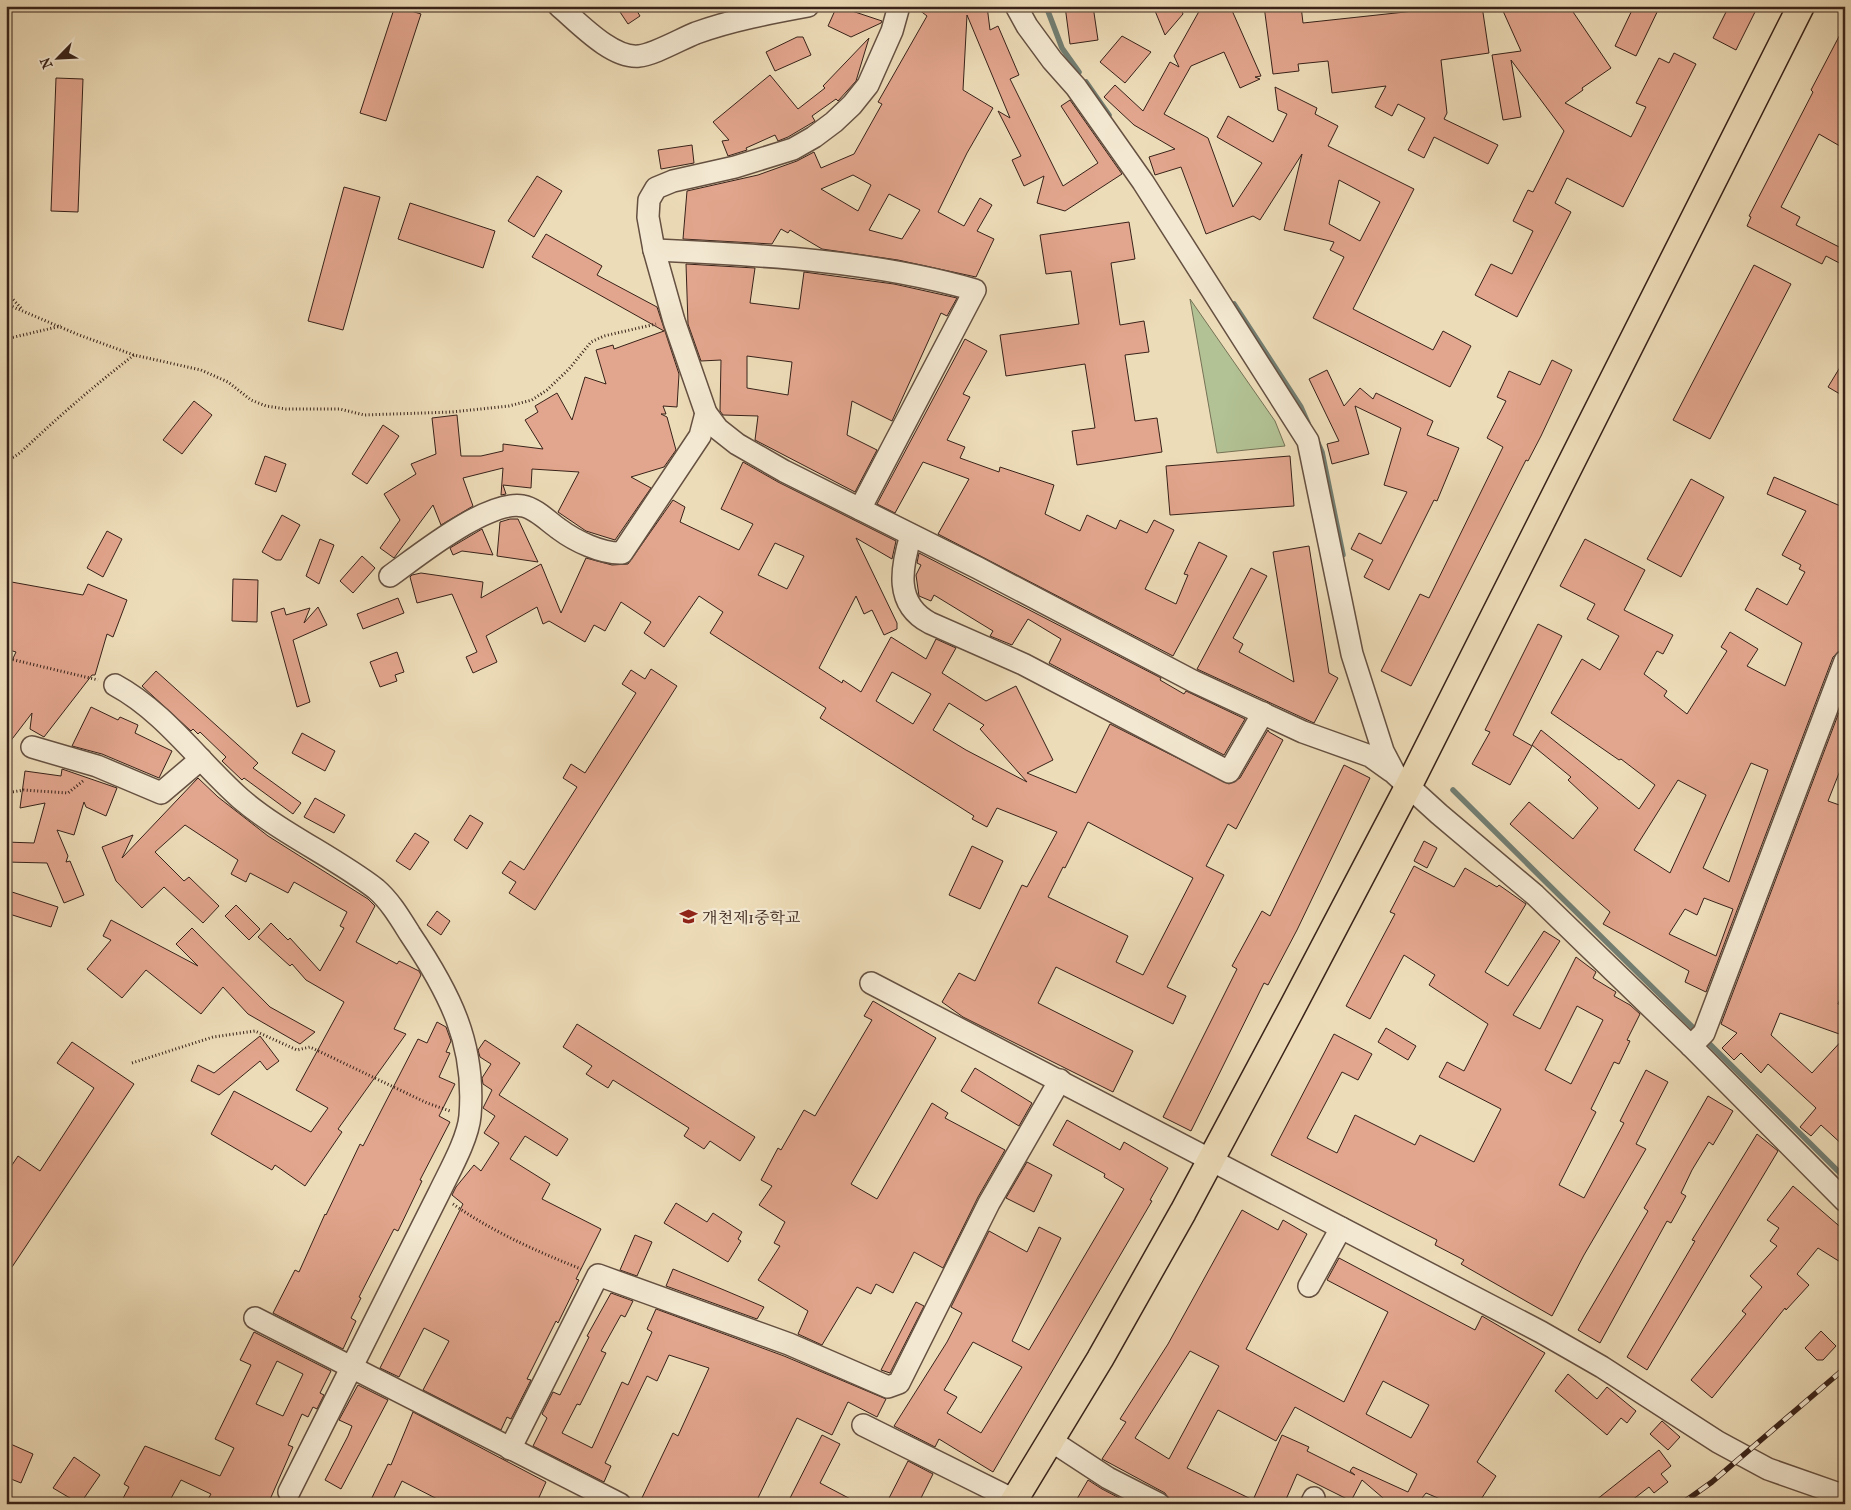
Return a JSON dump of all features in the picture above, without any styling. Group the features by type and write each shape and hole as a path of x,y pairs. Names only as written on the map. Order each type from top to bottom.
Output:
{"main road":[{"path":"1013,1502 1100,1359 1211,1158 1401,780 1801,6"}],"street":[{"path":"559,6 597,38 618,52 639,56 697,33 739,20 808,6"},
{"path":"899,6 892,31 868,85 852,105 814,137 792,149 765,159 673,181 656,188 649,200 648,218 654,250 674,321 706,413 718,428 737,444 860,509 978,568 1192,680 1303,732 1370,756 1401,780 1535,895 1698,1040 1845,1200"},
{"path":"1016,6 1027,26 1052,60 1076,87 1143,182 1308,441 1352,654 1380,743 1401,780"},
{"path":"654,250 751,254 899,271 975,290 860,509"},
{"path":"390,576 476,518 505,507 523,506 575,539 613,554 622,553 700,436 706,413"},
{"path":"911,535 905,555 904,594 909,605 919,617 930,623 1023,664 1229,772 1263,713"},
{"path":"1698,1040 1845,661"},
{"path":"115,685 159,717 241,799 290,834 378,891 394,910 443,987 461,1024 467,1051 470,1118 439,1193 289,1492"},
{"path":"32,747 97,766 161,793 200,759"},
{"path":"871,983 1211,1158 1541,1332 1602,1367 1718,1442 1768,1469 1845,1496"},
{"path":"510,1449 598,1275 789,1344 888,1387 899,1383 989,1203 1060,1080"},
{"path":"1309,1286 1341,1228"},
{"path":"255,1318 620,1504"},
{"path":"863,1424 1013,1502"},
{"path":"1050,1440 1108,1478 1159,1504"}],"path":[{"path":"6,292 23,310"},
{"path":"6,304 134,355 201,370 228,382 250,400 266,406 286,409 340,409 364,415 452,412 509,406 532,400 548,390 592,342 604,336 674,321"},
{"path":"6,339 62,326"},
{"path":"6,459 10,459 28,445 70,406 134,355"},
{"path":"6,658 115,685"},
{"path":"6,793 24,790 68,794 76,789 97,766"},
{"path":"132,1063 213,1037 255,1031 297,1050 310,1047 427,1103 470,1118"},
{"path":"439,1193 476,1220 508,1238 598,1275"}],"green space":[{"path":"1190,299 1275,421 1285,446 1217,453"}],"building":[{"path":"395,6 421,14 386,121 360,113"},
{"path":"616,6 634,6 640,16 628,24"},
{"path":"837,6 882,21 851,37 828,26"},
{"path":"914,6 987,6 990,30 998,26 1019,75 1010,79 1063,186 1098,163 1061,106 1070,100 1122,174 1065,211 1037,203 1044,176 1024,186 1012,160 1021,156 998,111 1010,118 967,15 963,90 993,108 967,153 938,212 964,226 980,198 992,205 977,231 994,239 976,277 898,260 822,249 790,230 788,233 781,229 772,244 683,239 687,191 758,175 797,161 814,152 821,168 854,154 882,104 878,102 927,16","holes":["853,175 871,185 858,211 821,189","889,194 920,210 902,239 869,230"]},
{"path":"1065,6 1093,6 1098,40 1070,44"},
{"path":"1153,6 1180,6 1183,14 1165,35"},
{"path":"1202,6 1230,6 1261,76 1255,77 1260,79 1240,88 1224,52 1191,66 1164,114 1208,138 1233,207 1262,163 1217,137 1228,116 1273,142 1287,114 1278,110 1275,87 1317,108 1315,114 1338,126 1328,146 1414,189 1353,309 1433,350 1443,331 1471,346 1450,387 1313,318 1344,257 1330,250 1334,242 1284,230 1302,154 1260,220 1253,216 1206,234 1181,167 1155,175 1149,157 1175,149 1134,125 1104,97 1115,85 1143,111 1170,62 1179,67 1174,56","holes":["1339,180 1380,202 1360,241 1329,224"]},
{"path":"1264,6 1301,6 1303,23 1433,9 1433,6 1482,6 1489,53 1441,60 1447,113 1444,119 1498,145 1488,164 1434,137 1424,158 1408,150 1425,118 1398,104 1392,116 1375,107 1386,86 1332,93 1328,61 1298,64 1299,71 1273,74"},
{"path":"1512,6 1569,6 1611,68 1582,88 1583,90 1565,103 1631,137 1646,107 1636,103 1659,58 1669,63 1674,53 1696,64 1623,207 1567,178 1555,203 1571,212 1517,317 1475,295 1491,264 1512,274 1533,231 1513,221 1528,190 1533,192 1564,131 1511,60 1521,117 1503,120 1492,55 1521,51 1503,11"},
{"path":"1634,6 1660,6 1636,56 1615,46"},
{"path":"1729,6 1758,6 1736,50 1713,38"},
{"path":"1845,25 1845,149 1819,134 1781,207 1800,217 1796,225 1845,250 1845,266 1826,256 1822,264 1747,226 1751,217 1749,216"},
{"path":"1122,36 1151,52 1125,83 1100,62"},
{"path":"797,37 803,37 811,55 775,71 766,52"},
{"path":"869,38 856,81 838,101 836,99 812,116 815,121 788,137 778,141 775,135 746,148 747,150 728,156 722,141 729,140 713,122 770,75 798,109 825,88 823,86"},
{"path":"56,78 83,79 78,212 51,211"},
{"path":"692,145 694,163 661,169 658,150"},
{"path":"537,176 562,191 534,237 508,221"},
{"path":"344,187 380,197 343,330 308,321"},
{"path":"410,203 495,231 483,268 398,239"},
{"path":"1129,222 1135,259 1111,263 1120,325 1144,321 1149,352 1125,355 1135,421 1157,418 1162,452 1077,465 1072,431 1095,428 1085,364 1006,376 1000,335 1079,324 1071,271 1046,274 1040,235"},
{"path":"546,234 602,266 597,275 657,307 679,374 677,407 663,406 666,414 661,414 667,417 676,450 664,467 631,477 651,488 615,540 586,531 558,512 579,472 532,469 531,488 503,485 506,494 501,495 503,468 463,478 473,506 441,525 433,505 394,558 380,548 400,520 384,494 416,474 411,464 436,454 432,418 457,415 461,456 481,456 503,451 503,444 543,449 525,420 538,412 535,406 557,393 572,420 585,377 606,384 596,350 613,345 614,349 664,331 532,257"},
{"path":"686,264 755,268 750,303 799,309 804,272 894,284 957,298 947,316 941,313 892,421 852,401 847,435 877,450 855,492 755,440 758,416 723,415 720,411 721,360 701,361 688,324","holes":["747,356 792,362 788,395 747,388"]},
{"path":"1754,265 1791,284 1710,439 1673,420"},
{"path":"965,339 987,351 963,394 970,397 947,440 965,447 960,458 999,472 1000,467 1054,485 1045,514 1080,531 1087,515 1116,529 1120,520 1147,533 1154,520 1174,530 1145,589 1176,604 1188,575 1184,574 1199,542 1227,556 1173,656 938,534 969,479 923,462 895,513 877,504"},
{"path":"1845,359 1845,397 1828,387"},
{"path":"1552,360 1572,370 1541,436 1528,461 1526,460 1411,686 1381,671 1420,594 1429,598 1503,447 1487,438 1506,401 1497,397 1509,371 1540,385"},
{"path":"1327,370 1344,406 1360,388 1373,399 1376,393 1433,421 1427,435 1459,448 1437,501 1434,500 1389,590 1364,577 1373,560 1351,549 1359,533 1381,544 1407,492 1384,485 1401,428 1355,406 1369,454 1332,464 1327,444 1339,441 1309,379"},
{"path":"194,401 212,415 182,454 163,440"},
{"path":"383,425 399,436 367,484 352,474"},
{"path":"265,456 286,464 276,492 255,484"},
{"path":"1290,456 1294,506 1170,515 1166,466"},
{"path":"743,462 778,482 896,541 892,559 856,538 897,623 897,629 884,635 872,610 864,614 856,596 819,668 842,683 843,680 861,692 891,637 926,659 936,639 956,648 942,673 986,701 1016,686 1053,760 1027,773 1076,793 1110,724 1229,784 1240,778 1268,730 1283,740 1236,829 1228,824 1206,866 1224,875 1167,987 1186,996 1173,1024 1056,967 1038,1003 1133,1051 1113,1092 963,1017 942,1002 959,973 975,981 1022,885 1027,887 1057,832 997,808 987,827 972,819 974,816 820,718 826,708 710,633 723,612 699,596 664,647 644,633 651,622 621,602 605,631 594,625 585,642 549,621 543,624 537,607 486,636 497,662 473,673 466,657 477,652 452,594 417,603 410,577 421,573 483,582 481,598 541,564 561,613 586,558 612,565 628,564 673,500 685,507 680,522 739,550 753,524 721,509","holes":["775,543 804,556 787,589 758,575","892,672 931,694 913,724 876,701","949,703 984,725 980,729 1027,782 966,750 933,730","1088,822 1193,878 1143,975 1116,962 1128,936 1048,897 1063,867 1065,868"]},
{"path":"1774,477 1845,508 1845,647 1833,657 1706,992 1685,982 1689,971 1603,924 1610,912 1510,824 1529,802 1573,839 1598,808 1568,780 1571,777 1532,745 1541,730 1639,809 1655,785 1621,759 1619,760 1551,713 1582,659 1600,670 1619,636 1587,619 1595,604 1560,586 1585,539 1645,570 1624,610 1673,635 1663,654 1657,651 1644,674 1667,691 1664,696 1687,714 1727,651 1721,647 1730,632 1758,649 1747,666 1785,686 1802,643 1745,610 1757,588 1787,605 1805,572 1799,569 1801,565 1782,555 1806,511 1767,494","holes":["1751,763 1768,770 1729,882 1703,868","1678,780 1706,795 1670,873 1634,850","1704,898 1733,909 1716,956 1669,934 1685,909 1697,915"]},
{"path":"1691,479 1724,497 1681,577 1647,559"},
{"path":"282,515 300,525 281,560 276,560 262,552"},
{"path":"518,519 538,562 497,556 500,522"},
{"path":"482,529 493,555 462,551 453,555 450,548"},
{"path":"107,531 122,539 103,577 87,568"},
{"path":"320,539 334,545 319,584 306,576"},
{"path":"1309,546 1329,673 1338,678 1314,723 1197,669 1251,568 1267,576 1233,638 1243,644 1239,652 1294,682 1273,552"},
{"path":"919,553 1161,678 1160,680 1184,694 1186,691 1245,719 1224,755 1049,663 1061,639 1028,619 1012,645 990,636 993,631 934,595 931,601 919,596 916,575 921,565 917,563"},
{"path":"362,556 375,568 353,593 340,581"},
{"path":"233,579 258,580 257,622 232,621"},
{"path":"6,581 83,595 88,584 127,600 113,637 107,634 95,675 92,675 44,737 30,729 32,713 6,747 6,673 16,652 6,649"},
{"path":"398,598 404,613 363,629 357,614"},
{"path":"318,607 327,625 293,640 310,702 297,707 271,612 284,608 286,615 310,608 304,623"},
{"path":"1538,624 1562,636 1513,735 1532,746 1510,785 1472,764 1490,732 1485,730"},
{"path":"397,652 404,672 395,675 397,681 380,687 370,662"},
{"path":"651,669 677,686 535,910 509,893 516,882 502,873 510,861 524,870 577,787 563,778 571,764 585,773 636,693 622,684 631,670 645,679"},
{"path":"156,671 258,763 253,768 301,803 293,814 244,778 242,780 222,761 226,757 200,732 198,734 193,729 191,731 142,686"},
{"path":"91,707 118,720 120,717 138,725 135,733 172,751 159,778 102,754 72,746"},
{"path":"1841,707 1845,708 1845,758 1828,801 1845,807 1845,987 1838,1004 1845,1007 1845,1036 1780,1013 1771,1035 1812,1073 1845,1037 1845,1147 1821,1125 1811,1136 1800,1127 1816,1108 1768,1064 1761,1073 1741,1053 1734,1060 1722,1048 1737,1033 1721,1024"},
{"path":"302,733 335,751 325,771 292,753"},
{"path":"1344,765 1370,778 1297,930 1268,985 1264,983 1191,1131 1163,1117 1237,969 1232,966 1262,911 1270,916"},
{"path":"62,769 117,788 106,816 86,807 84,802 74,835 57,830 68,856 66,862 70,861 84,895 64,903 47,863 6,862 6,842 34,843 45,803 20,808 25,771 61,776"},
{"path":"198,778 218,797 268,836 368,899 375,906 356,942 397,964 399,961 419,971 421,975 394,1029 406,1034 338,1129 342,1132 305,1186 275,1165 272,1170 211,1134 234,1091 311,1132 328,1108 296,1090 344,1002 306,980 292,964 290,966 258,937 271,923 288,940 290,938 320,971 344,928 340,926 347,912 294,882 288,893 250,873 246,882 231,874 238,860 185,825 155,852 184,881 189,877 219,906 203,923 164,887 142,908 116,881 102,847 133,835 122,858"},
{"path":"315,798 345,815 334,833 304,817"},
{"path":"470,815 483,823 467,849 454,840"},
{"path":"415,833 429,842 410,870 396,861"},
{"path":"1424,841 1437,848 1427,868 1414,861"},
{"path":"972,846 1003,861 980,909 949,895"},
{"path":"1414,866 1454,887 1465,868 1497,887 1499,885 1526,904 1485,972 1508,986 1544,931 1560,941 1513,1015 1540,1029 1576,957 1596,972 1593,978 1616,992 1614,996 1630,1005 1640,1014 1627,1040 1630,1041 1619,1064 1614,1062 1591,1109 1596,1112 1559,1185 1584,1198 1624,1123 1620,1121 1646,1070 1668,1082 1636,1144 1646,1149 1584,1255 1552,1316 1461,1264 1464,1260 1435,1245 1437,1240 1271,1155 1334,1034 1372,1054 1358,1080 1342,1072 1307,1138 1337,1153 1355,1115 1415,1145 1420,1135 1474,1162 1501,1109 1439,1077 1447,1062 1464,1071 1488,1024 1429,985 1435,975 1404,955 1370,1019 1346,1006 1395,914 1390,912","holes":["1577,1006 1603,1020 1571,1084 1545,1070"]},
{"path":"12,892 58,907 51,927 6,913"},
{"path":"236,905 260,929 249,940 225,916"},
{"path":"437,911 450,921 441,935 427,925"},
{"path":"111,920 198,966 176,944 192,928 270,1007 315,1032 300,1044 248,1014 223,987 201,1014 146,970 122,998 87,969 111,940 103,936"},
{"path":"873,1001 936,1038 851,1184 877,1199 932,1103 948,1113 945,1118 1005,1150 978,1197 943,1268 914,1252 893,1293 876,1284 871,1294 857,1287 822,1345 798,1334 808,1311 758,1280 780,1246 774,1243 785,1222 759,1205 772,1186 761,1180 778,1148 781,1150 804,1110 815,1116 872,1020 864,1016"},
{"path":"437,1022 446,1027 451,1041 446,1052 450,1053 439,1077 455,1084 439,1116 450,1122 420,1180 422,1181 398,1231 394,1229 359,1297 361,1298 351,1318 356,1321 343,1349 273,1313 295,1270 299,1272 360,1144 363,1146 418,1039 427,1043"},
{"path":"577,1024 755,1137 740,1161 710,1141 704,1149 684,1136 689,1128 613,1080 608,1088 586,1074 592,1066 563,1047"},
{"path":"1386,1028 1416,1046 1408,1060 1378,1042"},
{"path":"260,1036 279,1061 267,1070 260,1061 219,1095 191,1081 198,1065 214,1073"},
{"path":"485,1040 520,1063 499,1095 568,1139 557,1156 525,1136 510,1159 550,1184 542,1199 601,1229 576,1279 579,1280 558,1323 556,1321 527,1379 531,1380 511,1419 507,1417 501,1430 423,1390 449,1341 424,1328 399,1377 380,1368 463,1204 452,1195 456,1187 474,1165 481,1171 499,1143 484,1133 495,1116 483,1108 492,1090 483,1084 482,1078 491,1064 480,1057 478,1050"},
{"path":"72,1042 134,1084 6,1276 6,1220 12,1211 6,1207 6,1174 18,1156 40,1171 94,1088 57,1063"},
{"path":"975,1068 1032,1103 1019,1126 961,1091"},
{"path":"1708,1096 1733,1111 1713,1145 1709,1142 1692,1170 1681,1193 1686,1196 1671,1223 1667,1221 1600,1343 1578,1330 1648,1211 1644,1208"},
{"path":"1067,1120 1120,1150 1124,1142 1168,1168 1150,1200 1152,1201 993,1472 939,1439 935,1447 894,1426 947,1342 962,1313 951,1307 989,1231 1027,1252 1039,1227 1061,1238 1012,1341 1029,1350 1124,1189 1104,1177 1105,1174 1053,1145","holes":["973,1342 1022,1367 981,1433 947,1413 957,1397 944,1390"]},
{"path":"1757,1134 1778,1151 1647,1370 1627,1357 1695,1241 1692,1240"},
{"path":"1027,1162 1052,1175 1034,1212 1006,1198"},
{"path":"1793,1186 1845,1231 1845,1265 1818,1248 1797,1274 1809,1285 1786,1310 1785,1308 1712,1398 1691,1380 1746,1314 1742,1311 1762,1287 1750,1276 1777,1246 1770,1241 1779,1228 1767,1220"},
{"path":"676,1203 707,1222 713,1213 742,1232 738,1239 741,1241 728,1262 664,1223"},
{"path":"1242,1210 1278,1230 1283,1220 1307,1234 1246,1349 1344,1402 1388,1312 1327,1280 1339,1258 1475,1330 1482,1316 1545,1353 1477,1462 1496,1476 1478,1504 1452,1504 1426,1493 1422,1498 1435,1504 1390,1504 1362,1480 1351,1501 1297,1474 1284,1504 1171,1504 1165,1493 1102,1459 1126,1422 1120,1419 1168,1344","holes":["1190,1351 1219,1366 1169,1459 1135,1438","1383,1381 1429,1405 1411,1438 1366,1414","1295,1407 1417,1474 1408,1492 1353,1467 1350,1471 1355,1475 1307,1451 1309,1447 1282,1435 1253,1500 1187,1468 1218,1410 1276,1441"]},
{"path":"635,1235 652,1242 637,1276 620,1270"},
{"path":"673,1269 764,1307 757,1319 666,1286"},
{"path":"611,1293 633,1301 625,1317 621,1315 601,1351 606,1353 580,1405 577,1404 562,1433 592,1448 622,1382 628,1385 652,1332 647,1329 656,1309 784,1356 886,1399 877,1417 848,1402 832,1435 797,1418 755,1504 639,1504 673,1433 678,1436 709,1368 669,1355 657,1381 647,1376 605,1463 611,1466 604,1482 533,1446 547,1418 542,1414 553,1392 560,1395 589,1337 587,1336"},
{"path":"916,1302 924,1306 890,1373 881,1370"},
{"path":"1821,1331 1836,1346 1823,1360 1817,1360 1805,1348"},
{"path":"254,1332 331,1371 320,1393 324,1395 317,1409 313,1407 308,1417 302,1414 288,1445 293,1447 268,1504 205,1504 211,1494 181,1480 168,1504 120,1504 129,1487 124,1484 145,1446 220,1476 234,1448 215,1439 251,1365 240,1360","holes":["277,1361 303,1374 283,1416 256,1404"]},
{"path":"1568,1374 1597,1399 1607,1387 1636,1411 1627,1423 1621,1418 1607,1435 1555,1391"},
{"path":"358,1385 388,1400 341,1489 325,1480 352,1426 339,1420"},
{"path":"413,1412 546,1482 536,1504 447,1504 402,1481 391,1504 369,1504 388,1464 391,1465"},
{"path":"1662,1421 1680,1437 1668,1450 1650,1434"},
{"path":"822,1435 840,1444 820,1483 860,1504 787,1504"},
{"path":"6,1442 33,1454 21,1483 6,1477"},
{"path":"1659,1450 1671,1466 1661,1474 1668,1482 1654,1493 1649,1487 1627,1504 1591,1504"},
{"path":"74,1457 100,1475 80,1504 53,1488"},
{"path":"908,1461 933,1474 918,1504 886,1504"},
{"path":"1088,1480 1102,1489 1131,1504 1074,1504"}],"waterway":[{"path":"1046,6 1062,48 1079,72"},
{"path":"1086,82 1109,115"},
{"path":"1234,304 1301,407 1308,423"},
{"path":"1318,443 1322,452 1343,555"},
{"path":"1453,790 1845,1178"}],"railway":[{"path":"1681,1504 1712,1482 1845,1368"}],"place":[{"name":"개천제1중학교","path":"688,917"}]}
